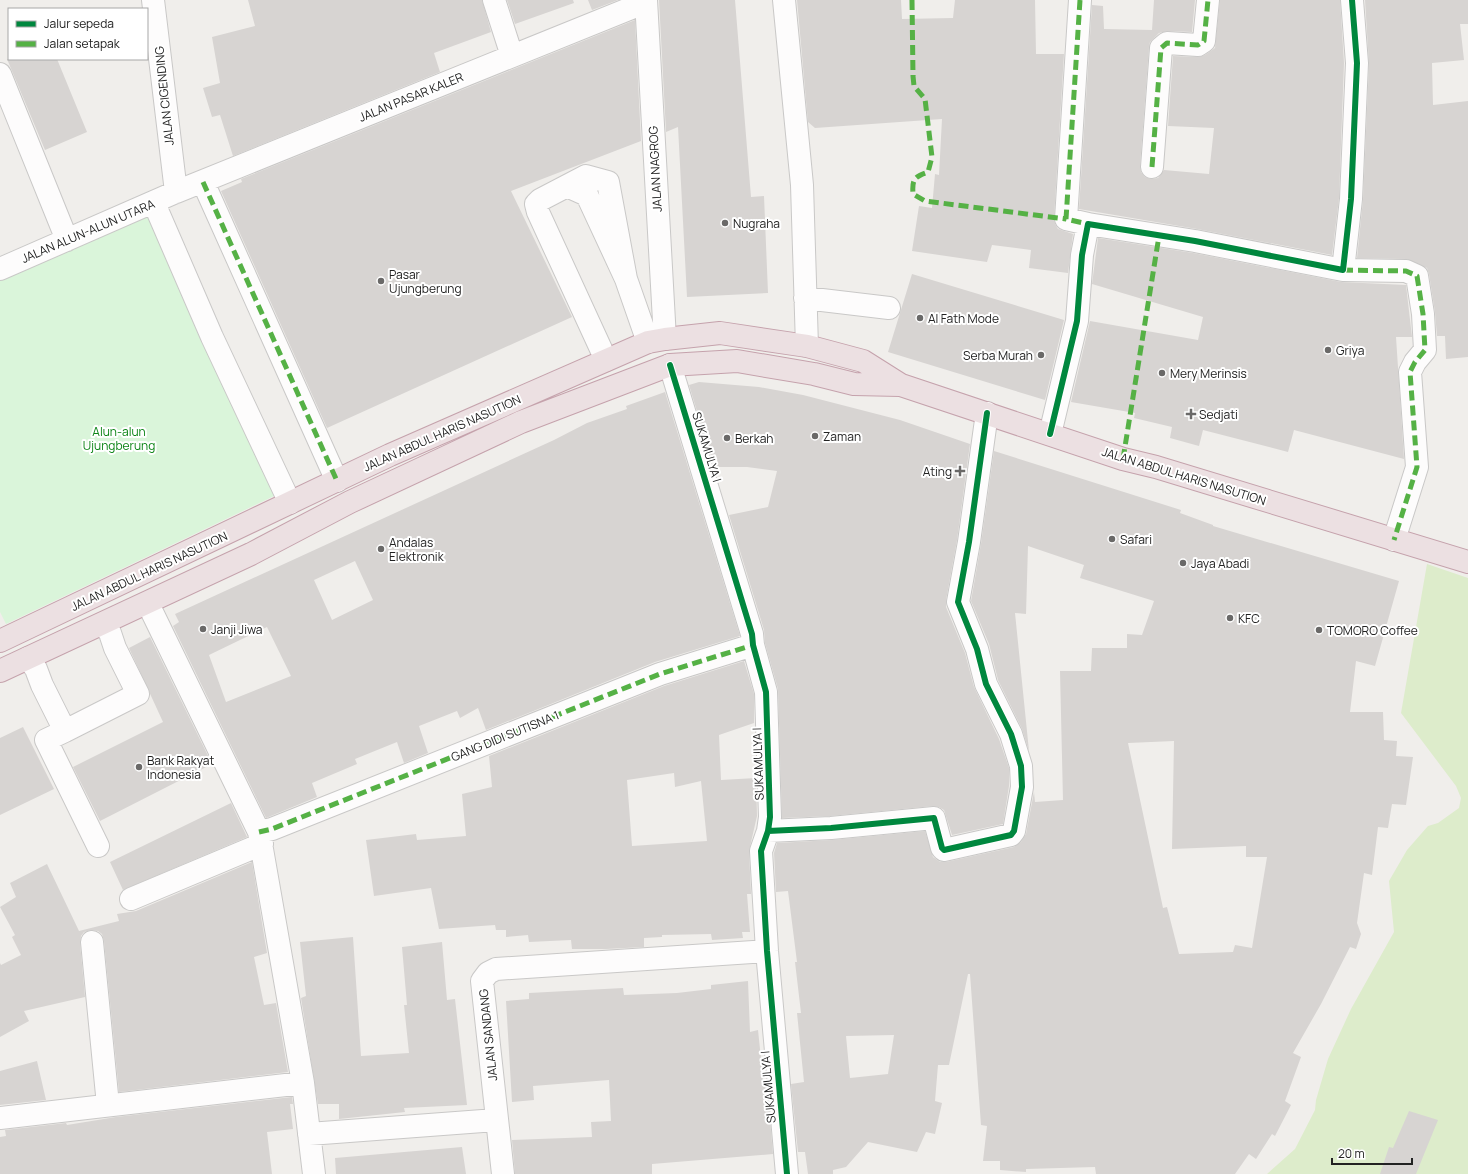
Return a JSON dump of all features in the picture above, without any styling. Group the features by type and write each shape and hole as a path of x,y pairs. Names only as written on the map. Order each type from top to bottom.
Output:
{"highway":[{"name":"JALAN ABDUL HARIS NASUTION","path":"0,641 390,455 606,360 656,340 720,333 807,346 863,361 901,385 1123,459 1156,467 1468,562"},
{"name":"JALAN ABDUL HARIS NASUTION","path":"2,666 28,658 146,604 251,554 350,502 521,422 670,365 737,361 814,374 854,384 901,385"}],"street":[{"name":"JALAN CIGENDING","path":"153,0 176,192"},
{"path":"494,0 512,56"},
{"path":"784,0 802,185 807,346"},
{"path":"1080,0 1066,219 1088,224 1195,241 1343,270 1406,271 1417,276 1423,314 1425,350 1414,362 1410,372 1417,467 1394,540"},
{"path":"1152,167 1161,48 1167,43 1198,45 1204,41 1208,0"},
{"path":"1343,270 1351,199 1357,63 1352,0"},
{"name":"JALAN PASAR KALER","path":"176,192 646,1"},
{"name":"JALAN NAGROG","path":"646,1 656,340"},
{"path":"0,74 67,240"},
{"path":"203,182 337,481"},
{"path":"606,360 538,212 536,204 540,200 567,186 587,195 656,340"},
{"name":"JALAN ALUN-ALUN UTARA","path":"0,269 154,203 176,192"},
{"path":"154,203 212,337 290,503"},
{"path":"1050,434 1077,321 1082,255 1088,224"},
{"path":"805,298 889,308"},
{"name":"SUKAMULYA I","path":"670,365 750,627 753,645 766,692 770,817 768,831 761,851 767,950 787,1174"},
{"path":"768,831 831,828 934,818 942,848 944,850 1011,835 1014,831 1022,787 1021,766 1011,734 986,684 977,649 958,602 969,542 986,413"},
{"path":"146,604 152,612 261,838 303,1083 314,1174"},
{"path":"98,846 46,740 138,694 115,648 110,633 103,624"},
{"name":"GANG DIDI SUTISNA 1","path":"130,899 261,838 279,826 660,674 753,645"},
{"path":"28,658 36,669 42,685 65,731"},
{"path":"92,942 108,1105"},
{"name":"JALAN SANDANG","path":"503,1174 482,981 488,973 496,969 767,950"},
{"path":"0,1118 303,1083"},
{"path":"309,1134 496,1120"}],"green space":[{"name":"Alun-alun Ujungberung","path":"152,215 274,496 6,624 0,612 0,279"},
{"path":"1427,564 1468,578 1468,1174 1267,1174 1295,1149 1315,1110 1316,1100 1328,1059 1351,1009 1394,932 1389,881 1407,850 1428,826 1438,823 1459,808 1461,798 1456,786 1401,713"}],"building":[{"path":"248,0 482,0 491,32 434,53 440,72 233,156 220,115 212,117 203,88 220,83 212,37 255,26"},
{"path":"507,0 573,0 574,3 515,24"},
{"path":"588,0 618,0 592,10"},
{"path":"659,0 735,0 751,197 764,196 768,293 687,297 678,127 666,132"},
{"path":"797,0 901,0 902,19 953,18 955,0 1035,0 1036,54 1064,54 1054,218 1058,229 1073,234 1068,273 1029,268 1031,250 992,245 987,262 912,251 919,206 932,208 935,174 939,175 942,119 815,128 808,122"},
{"path":"1154,0 1195,0 1192,32 1168,31 1159,33 1150,42 1140,166 1141,172 1145,177 1151,179 1158,178 1164,170 1209,174 1214,128 1168,126 1173,56 1198,57 1205,55 1215,48 1220,0 1340,0 1344,63 1339,198 1332,255 1197,229 1079,209 1092,5 1103,6 1104,29 1152,30"},
{"path":"1365,0 1468,0 1468,24 1460,24 1464,60 1432,63 1433,105 1468,101 1468,357 1446,359 1445,336 1437,336 1435,312 1427,268 1406,259 1357,258 1363,200 1369,64"},
{"name":"Pasar Ujungberung","path":"635,20 641,141 511,191 572,317 327,428 221,191 242,182 241,179"},
{"path":"7,59 57,60 87,132 45,150"},
{"path":"1098,238 1193,253 1341,282 1406,285 1412,337 1396,337 1404,459 1294,430 1288,452 1203,430 1199,446 1170,438 1172,427 1134,418 1135,413 1071,402 1090,321 1198,340 1203,317 1092,284"},
{"path":"912,274 1064,320 1045,400 888,352"},
{"path":"699,382 759,387 803,395 900,420 970,444 946,607 965,653 974,687 999,739 1009,768 1009,786 1003,824 952,835 944,810 933,806 830,816 782,818 778,689 765,643 764,630 729,515 768,507 777,471 747,467 714,467 689,385"},
{"path":"665,392 740,636 655,662 486,730 478,708 460,718 457,711 419,726 428,753 404,763 397,742 355,759 357,764 312,783 317,797 266,818 173,626 179,622 175,614 554,440 587,423 627,409 626,406","holes":["355,561 373,600 332,620 314,580","267,627 291,676 226,702 209,655"]},
{"path":"994,451 1181,510 1180,513 1213,526 1399,581 1375,666 1356,661 1350,712 1383,712 1384,740 1397,741 1396,756 1413,757 1406,805 1392,804 1388,828 1378,827 1372,875 1364,873 1357,923 1361,934 1356,949 1350,947 1321,1004 1293,1053 1301,1057 1285,1101 1291,1105 1275,1136 1272,1134 1256,1159 1249,1154 1235,1174 1096,1174 1095,1167 1026,1169 1026,1172 1000,1170 1000,1161 983,1161 987,1126 981,1125 970,974 968,974 949,1065 938,1065 935,1101 942,1103 935,1134 926,1132 917,1152 868,1142 846,1167 833,1170 833,1174 808,1174 805,1152 798,1152 791,1084 804,1082 797,1013 801,1013 795,962 797,962 788,891 776,892 774,853 777,843 832,840 925,831 933,857 940,862 1014,847 1021,842 1026,834 1034,792 1035,802 1063,800 1060,671 1091,671 1092,648 1127,648 1127,634 1142,635 1154,601 1080,578 1084,565 1028,546 1026,614 1015,613 1029,751 1022,729 998,680 989,644 971,601 981,544","holes":["1174,741 1172,849 1246,846 1246,857 1267,857 1252,948 1235,945 1233,952 1179,954 1167,907 1163,908 1128,743","894,1035 888,1074 850,1078 846,1036"]},
{"name":"Bank Rakyat Indonesia","path":"150,637 212,764 100,821 73,767 163,722 129,648"},
{"path":"744,661 754,694 754,723 719,735 721,780 756,778 757,816 749,851 751,894 747,894 750,932 742,932 743,938 712,940 711,934 662,935 662,937 644,938 644,947 572,949 571,940 529,942 528,935 506,937 506,930 496,930 495,925 439,929 431,888 374,896 366,840 416,834 417,840 466,836 462,794 492,787 489,756 664,686","holes":["674,773 675,787 701,781 707,841 632,846 627,780"]},
{"path":"23,727 54,789 0,815 0,738"},
{"path":"231,803 247,837 123,890 110,862"},
{"path":"252,862 267,953 254,957 264,1005 276,1003 288,1072 119,1092 104,941 102,934 98,931 91,930 84,932 81,936 80,943 85,997 24,1011 29,1021 0,1037 0,963 1,965 21,955 12,937 15,935 0,907 16,897 10,883 47,864 79,931 119,921 117,914 136,911"},
{"path":"353,937 361,1056 409,1053 404,1005 407,1005 402,947 442,942 447,1000 455,999 467,1105 404,1108 405,1112 339,1119 339,1104 318,1104 301,998 306,996 300,942"},
{"path":"748,981 750,1032 758,1030 764,1087 767,1086 773,1154 652,1164 652,1174 515,1174 512,1140 592,1137 591,1122 611,1121 609,1080 533,1086 534,1100 512,1102 506,1001 529,999 529,993 623,988 624,995 677,993 711,989 711,985"},
{"path":"37,1061 46,1100 0,1105 0,1071"},
{"path":"292,1097 293,1104 290,1104 293,1129 267,1132 272,1174 0,1174 0,1137 6,1136 5,1130 66,1123 67,1125 116,1117"},
{"path":"1409,1111 1438,1120 1416,1174 1380,1174 1389,1147 1393,1148"},
{"path":"462,1147 466,1174 336,1174 335,1158"}],"marked path":[{"path":"912,0 914,86 925,99 932,157 928,172 915,179 913,194 925,201 1066,219"},
{"path":"1080,0 1066,219 1088,224"},
{"path":"1152,167 1161,48 1167,43 1198,45 1204,41 1208,0"},
{"path":"203,182 337,481"},
{"path":"1123,459 1159,236"},
{"path":"1343,270 1406,271 1417,276 1423,314 1425,350 1415,362 1410,372 1417,467 1394,540"},
{"path":"259,832 272,829 660,674 753,645"}],"cycle path":[{"path":"1050,434 1077,321 1082,255 1088,224 1195,241 1343,270 1351,199 1357,63 1352,0"},
{"path":"670,365 752,634 753,645 766,692 770,817 768,831 761,851 767,951 787,1174"},
{"path":"768,831 831,828 934,818 942,848 944,850 1011,835 1014,831 1022,787 1021,766 1011,734 986,684 977,649 958,602 969,542 987,413"}],"place":[{"name":"Nugraha","path":"725,223"},
{"name":"Pasar Ujungberung","path":"381,281"},
{"name":"Al Fath Mode","path":"920,318"},
{"name":"Griya","path":"1328,350"},
{"name":"Serba Murah","path":"1041,355"},
{"name":"Mery Merinsis","path":"1162,373"},
{"name":"Sedjati","path":"1191,414"},
{"name":"Zaman","path":"815,436"},
{"name":"Berkah","path":"727,438"},
{"name":"Ating","path":"960,471"},
{"name":"Safari","path":"1112,539"},
{"name":"Andalas Elektronik","path":"381,549"},
{"name":"Jaya Abadi","path":"1183,563"},
{"name":"KFC","path":"1230,618"},
{"name":"Janji Jiwa","path":"203,629"},
{"name":"TOMORO Coffee","path":"1319,630"},
{"name":"Bank Rakyat Indonesia","path":"139,767"}]}
